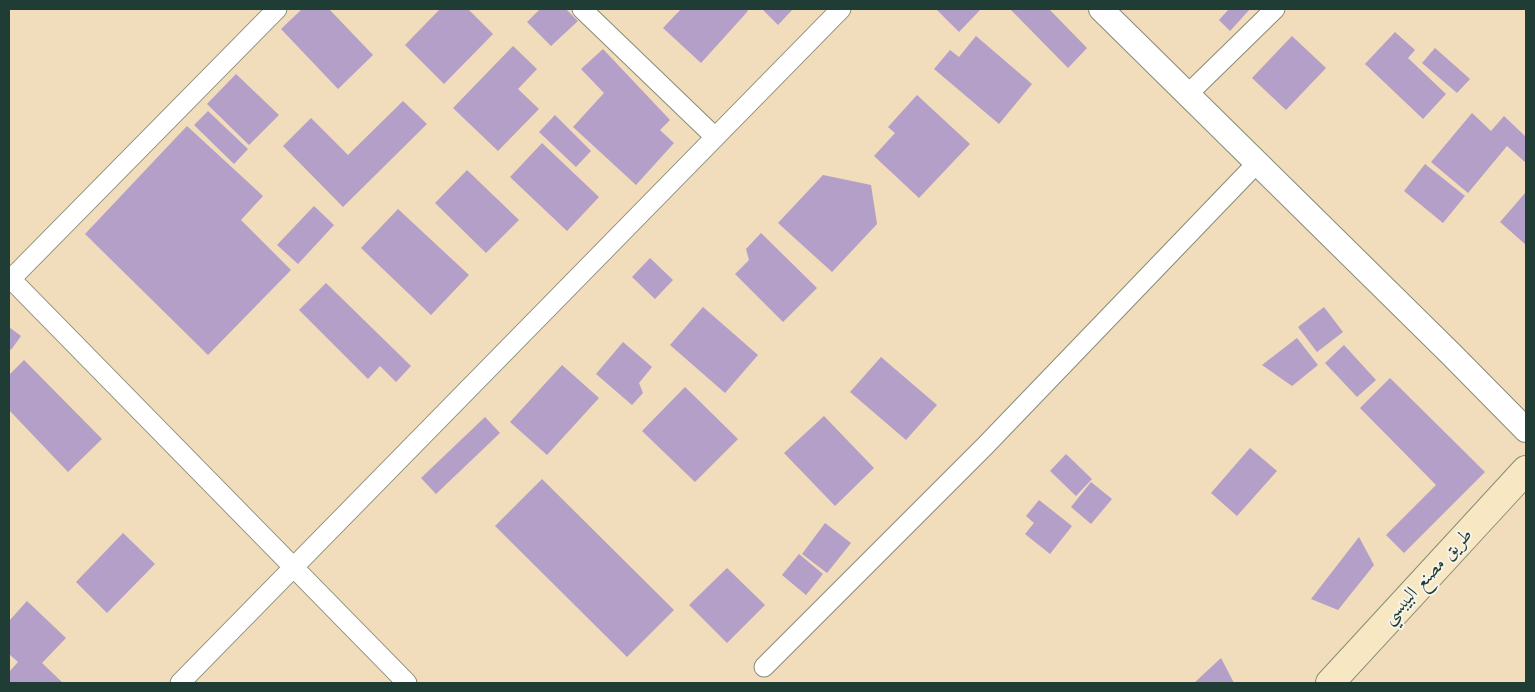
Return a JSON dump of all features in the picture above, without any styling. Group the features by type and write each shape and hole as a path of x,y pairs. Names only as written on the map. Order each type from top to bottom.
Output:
{"main road":[{"name":"طريق مصنع البيبسي","path":"1330,683 1526,470"}],"street":[{"path":"278,9 9,279 295,567 407,683"},
{"path":"582,9 715,137"},
{"path":"180,683 841,9"},
{"path":"1101,9 1526,430"},
{"path":"1188,94 1275,9"},
{"path":"764,667 985,446 1257,163"}],"building":[{"path":"302,9 329,9 373,55 338,89 281,29"},
{"path":"440,9 468,9 493,34 444,84 405,45"},
{"path":"540,9 566,9 578,21 551,46 527,22"},
{"path":"681,9 746,9 748,11 701,63 663,28"},
{"path":"762,9 793,9 778,25"},
{"path":"936,9 981,9 959,32"},
{"path":"1010,9 1049,9 1087,48 1068,68"},
{"path":"1229,9 1250,9 1230,31 1219,20"},
{"path":"1395,32 1415,50 1408,58 1446,94 1423,119 1365,64"},
{"path":"976,36 1032,84 999,124 934,69 950,50 959,57"},
{"path":"1292,36 1326,68 1286,110 1252,78"},
{"path":"513,46 537,69 518,89 539,109 498,151 453,108"},
{"path":"1435,48 1470,79 1457,93 1422,63"},
{"path":"603,49 670,120 660,130 674,143 636,185 573,127 604,93 581,69"},
{"path":"236,74 279,115 249,145 207,104"},
{"path":"917,95 970,144 919,198 874,156 895,133 888,127"},
{"path":"403,101 427,124 343,207 283,146 311,118 348,155"},
{"path":"208,111 248,149 234,164 194,125"},
{"path":"1472,113 1491,131 1504,116 1526,137 1526,163 1507,146 1468,193 1431,162"},
{"path":"555,115 591,151 576,167 539,132"},
{"path":"187,126 263,196 241,220 291,270 208,355 85,234"},
{"path":"542,143 599,197 567,231 510,177"},
{"path":"1425,164 1465,196 1443,223 1404,191"},
{"path":"467,170 519,220 486,253 435,203"},
{"path":"823,175 871,185 877,224 832,272 778,223"},
{"path":"1526,192 1526,245 1500,222"},
{"path":"314,206 334,225 298,264 277,245"},
{"path":"398,209 469,275 431,315 361,248"},
{"path":"761,233 817,288 783,322 735,274 749,260 746,249"},
{"path":"650,258 673,280 655,299 632,277"},
{"path":"326,283 411,366 396,382 380,366 368,379 299,310"},
{"path":"703,307 758,355 725,393 670,345"},
{"path":"1324,307 1343,332 1317,352 1298,327"},
{"path":"9,327 21,336 11,350 9,348"},
{"path":"1297,338 1318,365 1292,386 1262,365"},
{"path":"623,342 652,367 639,383 643,393 632,405 596,374"},
{"path":"1344,345 1376,380 1357,397 1325,363"},
{"path":"881,357 937,405 906,440 850,392"},
{"path":"24,360 102,439 68,472 9,410 9,375"},
{"path":"562,365 599,398 547,455 510,422"},
{"path":"1390,378 1485,472 1404,553 1386,535 1436,485 1360,408"},
{"path":"685,387 738,439 695,482 642,431"},
{"path":"824,416 874,468 835,506 784,453"},
{"path":"485,417 500,433 436,494 421,478"},
{"path":"1250,448 1277,471 1237,516 1211,493"},
{"path":"1066,454 1092,479 1076,496 1050,471"},
{"path":"542,479 674,610 627,657 495,526"},
{"path":"1091,482 1112,499 1091,524 1071,507"},
{"path":"1039,500 1072,526 1050,554 1025,534 1034,523 1026,516"},
{"path":"825,523 851,543 827,573 802,554"},
{"path":"123,533 155,564 107,613 76,582"},
{"path":"1359,537 1374,565 1338,610 1311,599"},
{"path":"799,554 823,574 806,595 782,575"},
{"path":"727,568 765,605 727,643 689,605"},
{"path":"27,601 66,638 42,663 63,683 9,683 9,672 18,662 9,654 9,621"},
{"path":"1221,658 1234,683 1194,683"}]}
